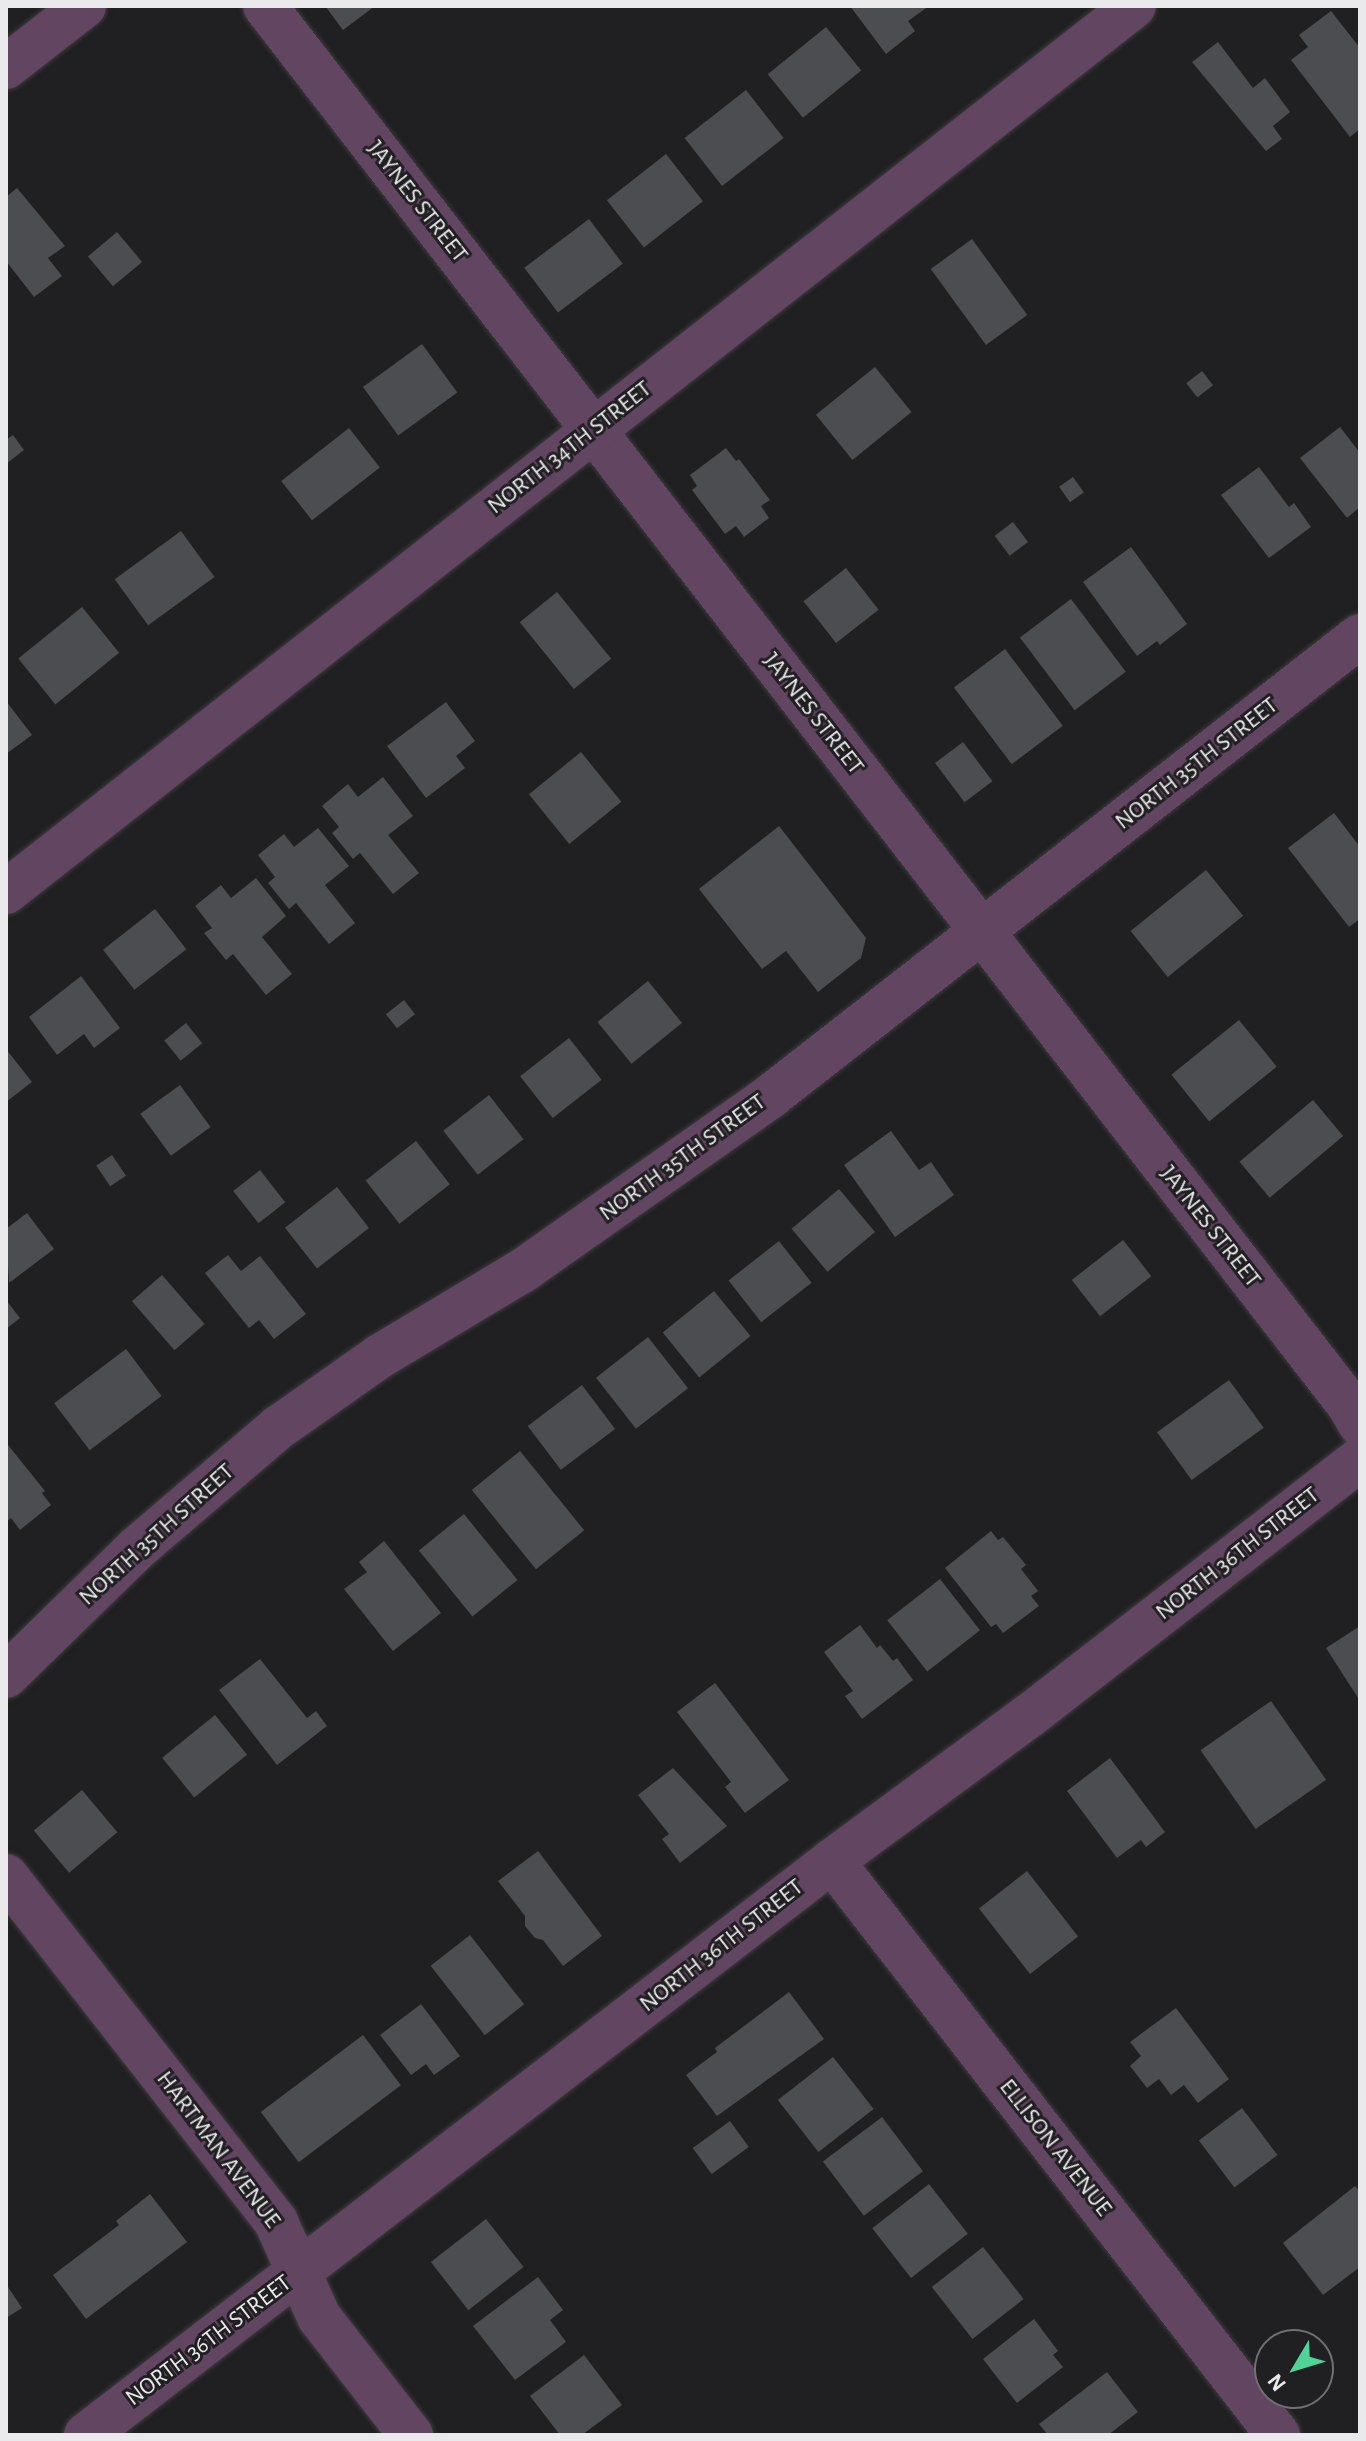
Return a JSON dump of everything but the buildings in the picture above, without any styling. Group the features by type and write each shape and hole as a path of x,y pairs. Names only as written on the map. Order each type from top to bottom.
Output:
{"street":[{"path":"6,67 84,6"},
{"name":"JAYNES STREET","path":"265,6 1349,1405 1360,1424"},
{"name":"NORTH 34TH STREET","path":"6,892 1134,6"},
{"name":"NORTH 35TH STREET","path":"6,1676 136,1549 279,1427 380,1356 522,1271 637,1193 772,1095 1360,636"},
{"name":"NORTH 36TH STREET","path":"86,2435 832,1861 1029,1716 1360,1459"},
{"name":"ELLISON AVENUE","path":"832,1861 1278,2435"},
{"name":"HARTMAN AVENUE","path":"6,1876 276,2222 319,2317 411,2435"}]}
